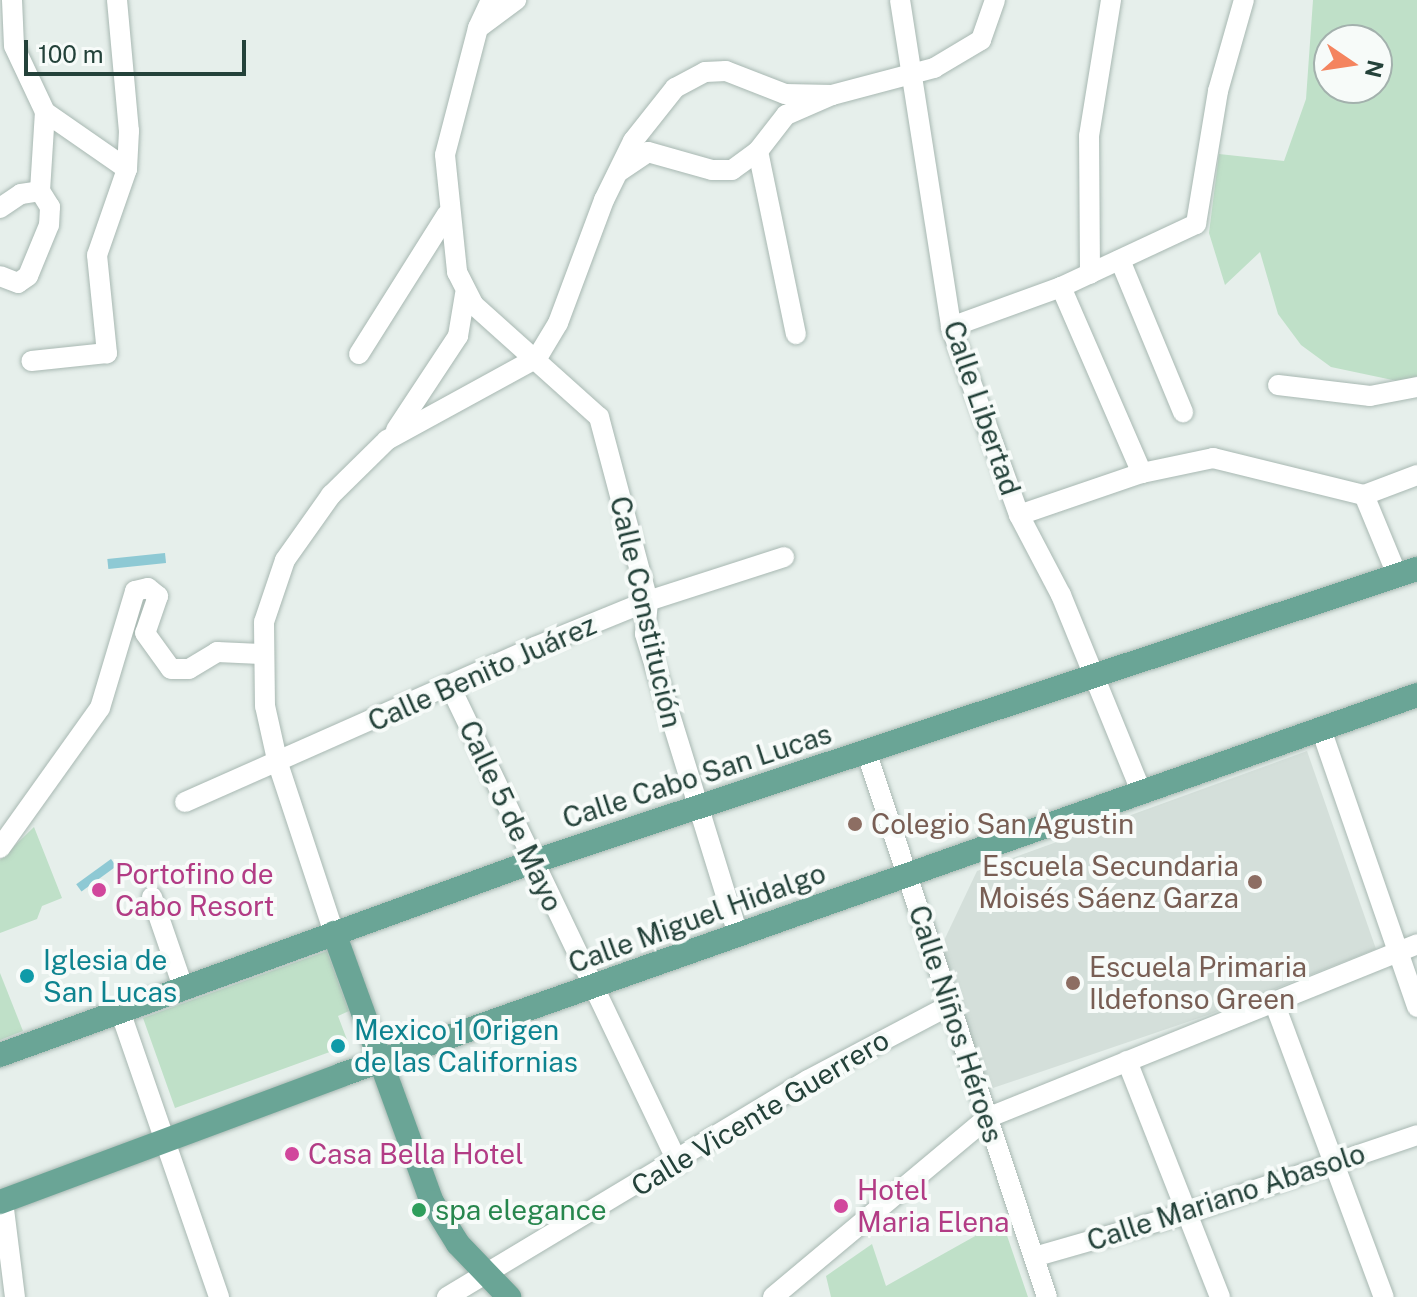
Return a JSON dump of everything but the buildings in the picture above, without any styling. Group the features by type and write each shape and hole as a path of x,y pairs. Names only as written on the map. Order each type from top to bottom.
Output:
{"main road":[{"name":"Calle Cabo San Lucas","path":"0,1055 532,862 1407,573"},
{"name":"Calle Miguel Hidalgo","path":"2,1202 382,1061 907,874 1322,732 1417,695"},
{"path":"334,933 432,1202 458,1244 509,1297"}],"street":[{"path":"0,276 18,283 32,267 49,225 50,207 40,191 45,112 14,46 12,0"},
{"path":"31,361 107,353 97,255 127,169 129,131 117,0"},
{"path":"334,933 278,764 265,706 261,654 269,601 285,560 331,495 387,440 455,342 465,294 447,214 447,138 478,28 491,0"},
{"path":"478,28 516,0"},
{"name":"Calle Libertad","path":"900,0 951,327 1019,515 1095,677 1142,793"},
{"path":"620,171 648,152 712,170 732,170 758,151 786,115 832,95 912,76 981,40 995,0"},
{"path":"1090,274 1089,136 1111,0"},
{"path":"951,327 1061,287 1199,219 1218,91 1244,0"},
{"path":"387,440 537,358 558,323 620,171 656,108 684,81 705,72 726,71 785,94 832,95"},
{"path":"45,112 127,169"},
{"path":"758,151 796,334"},
{"path":"0,208 21,194 40,191"},
{"path":"359,354 447,214"},
{"path":"1120,260 1183,412"},
{"path":"1061,287 1142,473"},
{"name":"Calle Constitución","path":"465,294 599,417 648,601 645,634 697,810 738,934"},
{"path":"1278,385 1370,396 1417,387"},
{"path":"1019,515 1142,473 1213,458 1364,495 1417,475"},
{"path":"1364,495 1407,573"},
{"name":"Calle Benito Juárez","path":"185,802 648,601 784,557"},
{"path":"0,848 100,708 135,591 148,588 158,596 145,633 171,669 189,669 217,652 261,654"},
{"name":"Calle 5 de Mayo","path":"450,686 678,1163"},
{"path":"1322,732 1407,948 1417,1007"},
{"name":"Calle Niños Héroes","path":"866,751 1047,1297"},
{"path":"152,897 183,987"},
{"path":"773,1297 987,1118 1407,948"},
{"path":"1274,1002 1384,1297"},
{"name":"Calle Vicente Guerrero","path":"447,1297 678,1163 808,1080 950,1005"},
{"path":"120,1011 219,1297"},
{"path":"1127,1061 1220,1297"},
{"name":"Calle Mariano Abasolo","path":"1034,1257 1187,1213 1417,1135"},
{"path":"2,1202 15,1297"}],"shaded area":[{"path":"1307,751 1376,949 1208,1015 987,1090 939,951 977,871"}],"green space":[{"path":"1313,0 1417,0 1417,376 1402,382 1331,367 1301,345 1278,314 1260,252 1225,285 1209,233 1219,154 1284,161 1306,99"},
{"path":"34,827 62,898 42,906 37,919 0,933 0,860"},
{"path":"327,951 349,1011 338,1016 349,1045 175,1108 143,1018"},
{"path":"0,973 23,1031 0,1040"},
{"path":"1002,1221 1028,1297 831,1297 826,1276 872,1244 886,1286"}],"water":[{"path":"165,553 166,563 108,569 107,559"},
{"path":"111,859 116,866 82,892 76,884"}],"place":[{"name":"Colegio San Agustin","path":"855,824"},
{"name":"Escuela Secundaria Moisés Sáenz Garza","path":"1255,882"},
{"name":"Portofino de Cabo Resort","path":"99,890"},
{"name":"Iglesia de San Lucas","path":"27,976"},
{"name":"Escuela Primaria Ildefonso Green","path":"1073,983"},
{"name":"Mexico 1 Origen de las Californias","path":"338,1046"},
{"name":"Casa Bella Hotel","path":"292,1154"},
{"name":"Hotel Maria Elena","path":"841,1206"},
{"name":"spa elegance","path":"419,1210"}]}
